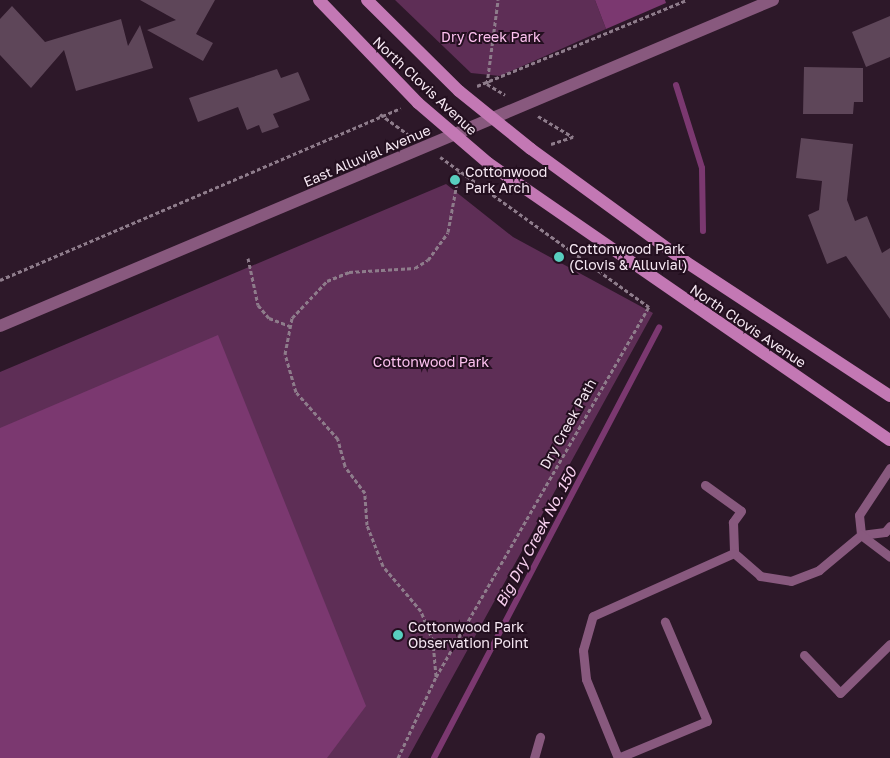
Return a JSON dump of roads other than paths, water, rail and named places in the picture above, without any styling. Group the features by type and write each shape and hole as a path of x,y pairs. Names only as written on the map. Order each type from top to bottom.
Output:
{"main road":[{"name":"North Clovis Avenue","path":"319,0 342,29 454,136 603,246 890,440"},
{"name":"North Clovis Avenue","path":"367,0 492,119 686,262 890,396"}],"street":[{"name":"East Alluvial Avenue","path":"0,326 773,0"}],"lane":[{"path":"890,468 859,515 861,535 890,557"},
{"path":"705,486 741,511 733,522 734,553 760,576 791,581 820,570 861,535 885,532 890,526"},
{"path":"666,622 707,720 618,758 586,679 583,650 593,616 734,553"},
{"path":"804,655 840,693 890,644"},
{"path":"534,758 540,737"}],"waterway":[{"name":"Big Dry Creek No. 150","path":"676,85 702,168 703,231"},
{"name":"Big Dry Creek No. 150","path":"434,758 659,327"}],"place":[{"name":"Cottonwood Park Arch","path":"455,180"},
{"name":"Cottonwood Park (Clovis & Alluvial)","path":"559,257"},
{"name":"Cottonwood Park Observation Point","path":"398,635"}],"park label":[{"name":"Dry Creek Park","path":"491,37"},
{"name":"Cottonwood Park","path":"431,362"}]}
